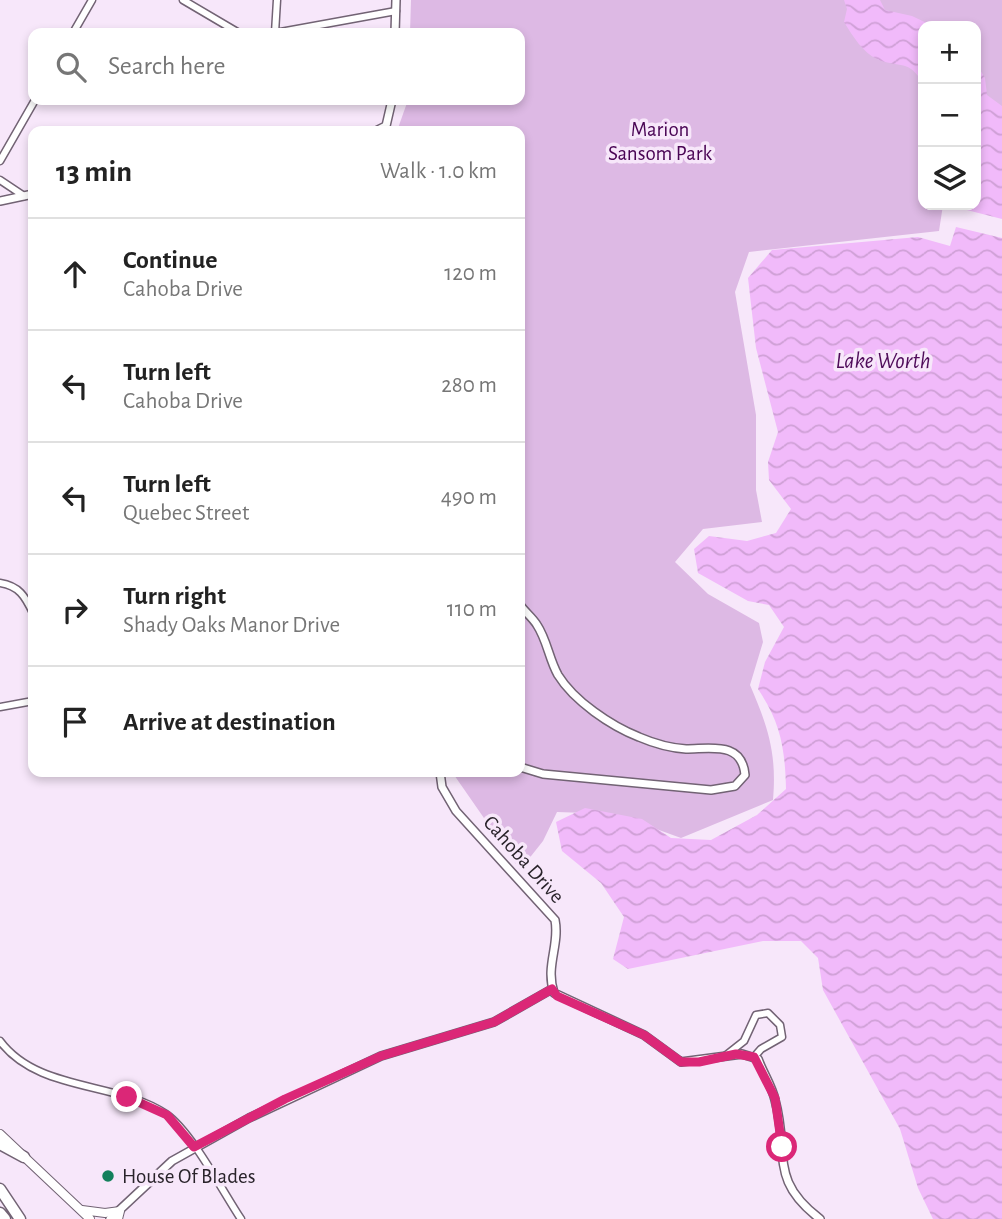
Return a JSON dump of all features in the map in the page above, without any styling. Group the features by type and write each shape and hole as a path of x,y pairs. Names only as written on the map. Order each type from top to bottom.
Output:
{"highway":[{"path":"0,1144 24,1157"},
{"path":"0,1189 20,1219"},
{"path":"0,1213 5,1219"}],"main road":[{"path":"0,1133 90,1219"},
{"path":"82,1210 119,1215"}],"street":[{"path":"76,28 92,0"},
{"path":"183,0 231,28"},
{"path":"275,28 277,0"},
{"path":"395,28 396,0"},
{"path":"302,28 396,11"},
{"path":"0,161 32,105"},
{"path":"386,126 390,105"},
{"path":"0,180 24,196"},
{"path":"0,201 28,195"},
{"path":"0,583 13,585 28,603"},
{"path":"525,611 538,626 559,676 588,705 620,727 655,743 732,751 741,758 745,775 735,786 711,790 543,774 525,769"},
{"path":"0,707 28,702"},
{"name":"Cahoba Drive","path":"441,777 447,799 456,811 555,920 558,937 550,962 552,989"},
{"path":"110,1219 119,1215 172,1161 285,1099 381,1056 494,1022 552,989 557,996 644,1035 681,1062 742,1054 754,1057 775,1098 788,1185 798,1201 820,1219"},
{"path":"725,1056 744,1041 756,1016 768,1013 780,1025 782,1037 761,1049 754,1057"},
{"path":"0,1041 18,1060 33,1068 154,1108 173,1121 194,1147 241,1219"}],"green space":[{"name":"Marion Sansom Park","path":"411,0 1002,0 1002,217 970,210 981,210 981,21 918,21 918,210 942,210 939,231 749,252 735,292 756,415 756,490 762,522 703,529 675,562 708,594 759,623 763,642 750,685 770,741 774,768 773,800 681,838 615,814 557,812 543,841 520,870 455,777 525,777 525,126 399,126 406,105 525,105 525,28 410,28"}],"water":[{"path":"844,0 880,0 885,10 922,21 918,21 918,76 908,67 877,59 863,48 844,22 847,9"},
{"path":"981,71 985,78 987,95 1002,106 1002,219 967,210 981,210"},
{"name":"Lake Worth","path":"956,227 1002,238 1002,1219 933,1219 918,1188 900,1129 823,990 818,958 801,941 763,941 628,969 613,959 624,917 601,883 562,851 556,822 585,808 642,819 671,838 711,840 757,815 786,789 777,725 758,689 765,662 784,627 769,605 748,601 698,573 694,549 709,536 747,541 776,533 791,509 769,480 768,462 778,432 756,348 748,278 772,250 918,237 950,246"}],"place":[{"name":"House Of Blades","path":"108,1176"}],"route":[{"path":"127,1097 167,1115 192,1141 194,1147 285,1099 381,1056 494,1022 552,989 557,996 644,1035 654,1045 681,1062 699,1062 736,1054 758,1059 775,1098 782,1147"}]}
